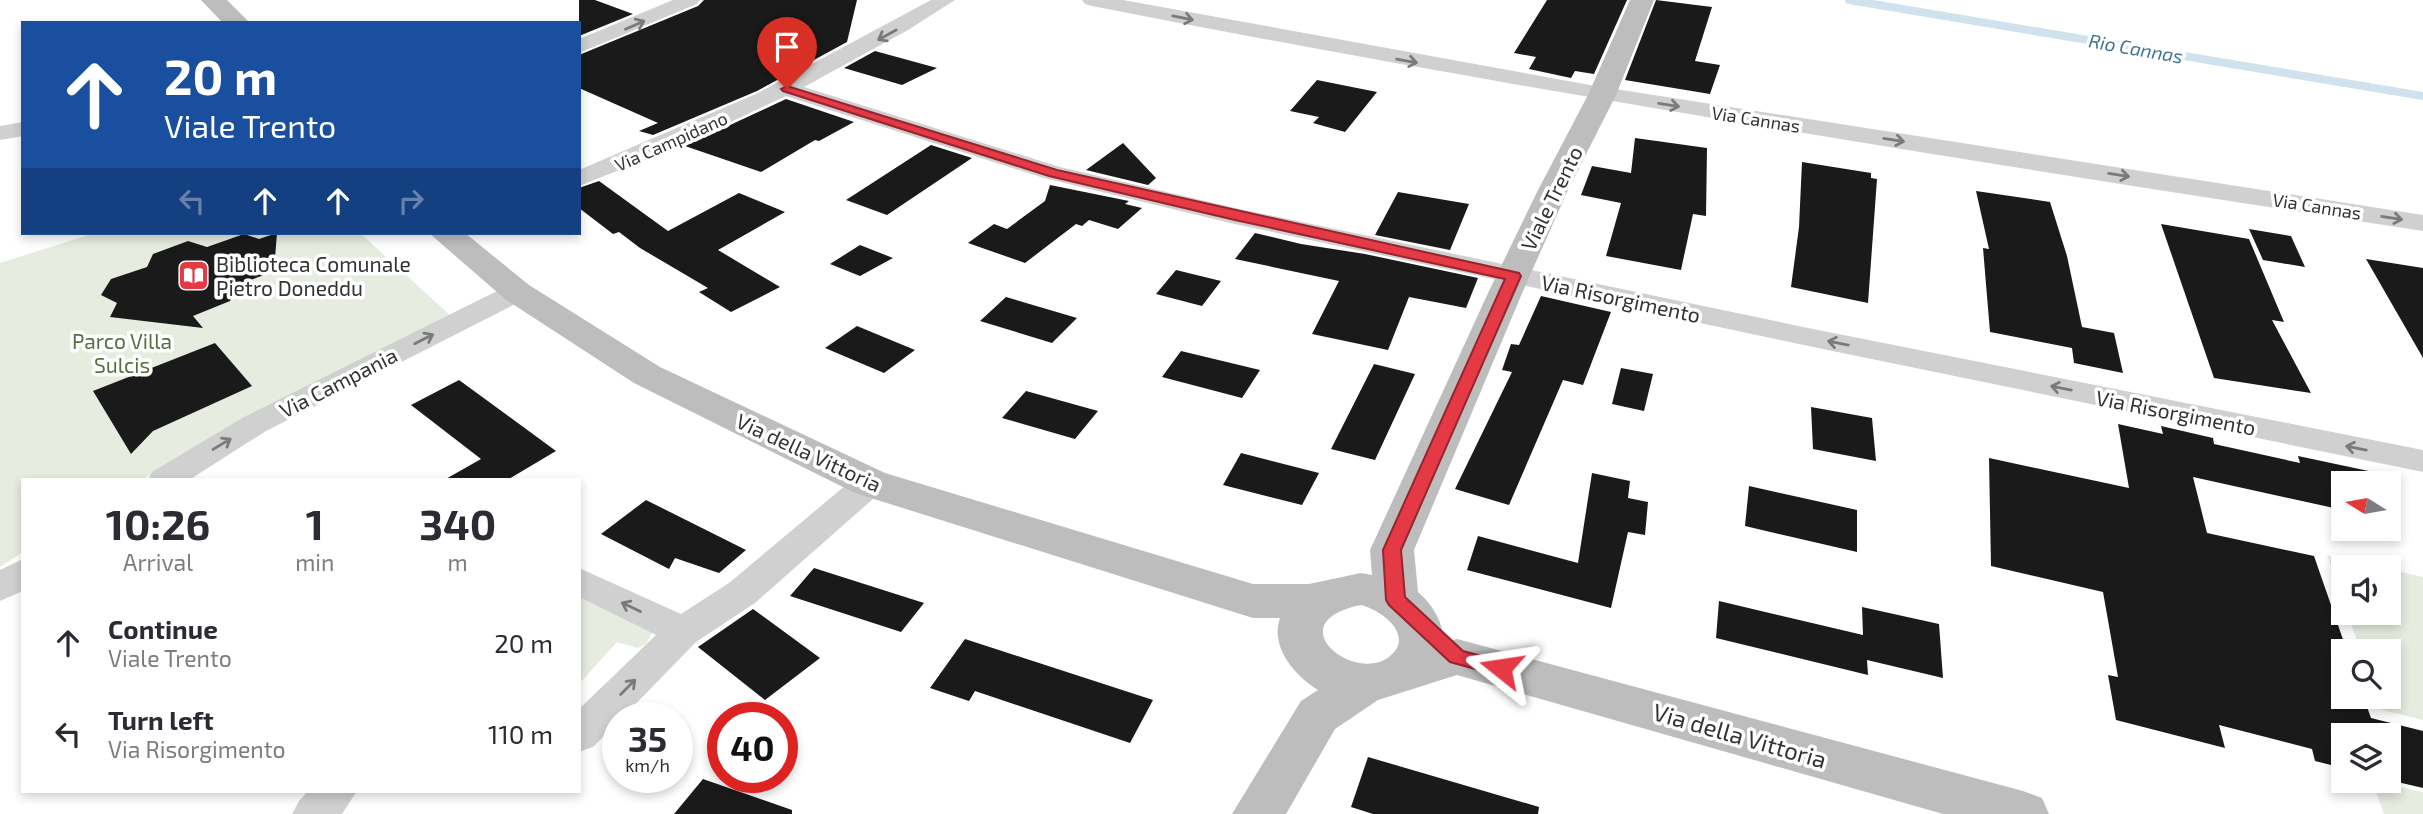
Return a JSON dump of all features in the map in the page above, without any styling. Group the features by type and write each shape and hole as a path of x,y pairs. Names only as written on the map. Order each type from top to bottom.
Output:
{"street":[{"path":"213,0 236,21"},
{"path":"581,46 690,0"},
{"name":"Via Campidano","path":"581,178 641,155 787,89 945,0"},
{"name":"Via Cannas","path":"1092,0 1314,45 1602,95 2423,223"},
{"name":"Viale Trento","path":"1387,675 1418,657 1422,643 1392,604 1392,550 1553,190 1602,95 1642,0"},
{"name":"Via Risorgimento","path":"787,89 1054,173 1235,216 1514,276 2423,461"},
{"path":"0,133 21,129"},
{"name":"Via della Vittoria","path":"447,235 517,292 646,375 870,484 1253,601 1272,624 1313,655"},
{"name":"Via Campania","path":"167,478 255,424 517,292"},
{"path":"581,733 684,632 742,593 870,484"},
{"path":"0,588 21,573"},
{"path":"581,582 684,632"},
{"path":"1258,814 1313,655 1343,590 1392,604"},
{"name":"Via della Vittoria","path":"1392,604 1432,632 1457,657 2023,814"},
{"path":"1313,655 1387,675"},
{"name":"Via della Vittoria","path":"1387,675 1457,657"},
{"path":"314,814 334,793"}],"green space":[{"name":"Parco Villa Sulcis","path":"89,235 362,235 451,316 258,411 145,478 21,478 21,553 0,567 0,263"},
{"path":"2401,572 2423,577 2423,720 2382,709 2401,709 2401,639 2357,639 2351,625 2401,625"},
{"path":"581,598 652,633 646,644 638,648 617,642 581,682"},
{"path":"2401,787 2423,792 2423,814 2384,814 2376,793 2401,793"}],"building":[{"path":"579,0 595,0 633,14 581,35"},
{"path":"704,0 857,0 847,42 757,91 653,135 639,131 658,123 581,89 581,54 698,6"},
{"path":"1547,0 1627,0 1594,74 1575,71 1571,78 1529,69 1536,57 1514,53"},
{"path":"1656,0 1712,7 1695,61 1720,65 1710,94 1625,80"},
{"path":"875,51 937,68 902,85 844,68"},
{"path":"1317,80 1377,92 1345,132 1313,123 1319,117 1290,111"},
{"path":"786,99 854,122 819,141 815,140 761,172 685,146"},
{"path":"1635,138 1707,148 1706,216 1693,214 1681,270 1606,256 1621,203 1581,195 1592,166 1631,173"},
{"path":"1123,143 1156,178 1148,185 1086,170"},
{"path":"931,145 972,158 887,215 846,200"},
{"path":"1802,162 1871,173 1871,178 1877,179 1868,303 1791,287 1799,227"},
{"path":"599,181 668,231 739,193 785,212 718,250 780,287 731,312 699,292 708,288 640,248 619,232 613,234 581,210 581,187"},
{"path":"1050,185 1129,201 1125,204 1142,208 1118,229 1089,220 1082,226 1076,224 1025,263 968,243 994,224 1007,229 1045,201"},
{"path":"1976,191 2050,202 2067,256 2082,327 2114,333 2123,373 2074,363 2072,348 1990,332 1983,248 1989,249"},
{"path":"1398,192 1469,204 1450,250 1375,235"},
{"path":"2161,224 2249,239 2284,322 2272,320 2311,393 2214,378"},
{"path":"2249,229 2291,236 2305,267 2263,260"},
{"path":"1255,233 1478,278 1466,308 1409,297 1388,350 1312,334 1339,281 1235,259"},
{"name":"Biblioteca Comunale Pietro Doneddu","path":"241,235 259,239 277,235 274,271 240,284 230,301 193,316 203,328 110,317 117,303 101,295 111,279 147,267 153,254 188,241 207,247"},
{"path":"860,245 893,258 860,276 830,264"},
{"path":"2366,259 2423,268 2423,358"},
{"path":"1176,270 1221,281 1202,306 1156,294"},
{"path":"1541,296 1611,312 1583,385 1563,380 1509,505 1455,489 1512,372 1502,370 1511,344 1519,345"},
{"path":"1006,297 1077,318 1052,343 980,321"},
{"path":"857,326 915,350 884,373 825,348"},
{"path":"215,343 252,386 153,431 131,454 93,391"},
{"path":"1181,351 1260,370 1242,398 1162,377"},
{"path":"1374,364 1415,374 1375,460 1331,449"},
{"path":"1621,368 1653,374 1644,411 1612,404"},
{"path":"459,380 556,451 510,478 448,478 481,459 411,405"},
{"path":"1026,391 1098,411 1075,439 1002,418"},
{"path":"1811,407 1872,418 1876,461 1813,449"},
{"path":"2118,424 2163,434 2161,426 2213,438 2214,444 2300,463 2298,456 2369,471 2331,471 2331,507 2193,477 2207,533 2314,556 2331,605 2331,625 2338,625 2343,639 2331,639 2331,709 2368,709 2371,718 2391,723 2331,723 2331,765 2315,761 2312,749 2219,725 2225,748 2116,720 2108,675 2118,677 2103,592 1991,566 1989,458 2129,488"},
{"path":"1241,453 1319,473 1302,505 1223,485"},
{"path":"1592,473 1630,481 1628,498 1648,502 1645,535 1628,532 1611,608 1467,570 1478,536 1578,563"},
{"path":"1749,486 1857,510 1857,552 1745,526"},
{"path":"646,500 746,550 719,573 675,558 669,569 601,534"},
{"path":"814,568 924,603 901,632 790,596"},
{"path":"1719,601 1863,635 1862,607 1939,624 1943,678 1867,660 1868,675 1716,638"},
{"path":"753,609 820,658 765,700 698,647"},
{"path":"965,639 1153,700 1130,743 975,691 969,701 930,688"},
{"path":"2401,726 2423,731 2423,788 2401,783"},
{"path":"1368,757 1539,807 1538,814 1373,814 1351,807"},
{"path":"703,779 707,780 707,793 743,793 792,810 792,814 674,814"}],"waterway":[{"name":"Rio Cannas","path":"1849,0 2423,96"}],"place":[{"name":"Biblioteca Comunale Pietro Doneddu","path":"193,275"}],"route":[{"path":"787,89 1054,173 1235,216 1514,276 1392,550 1396,600 1457,657 1501,668"}]}
